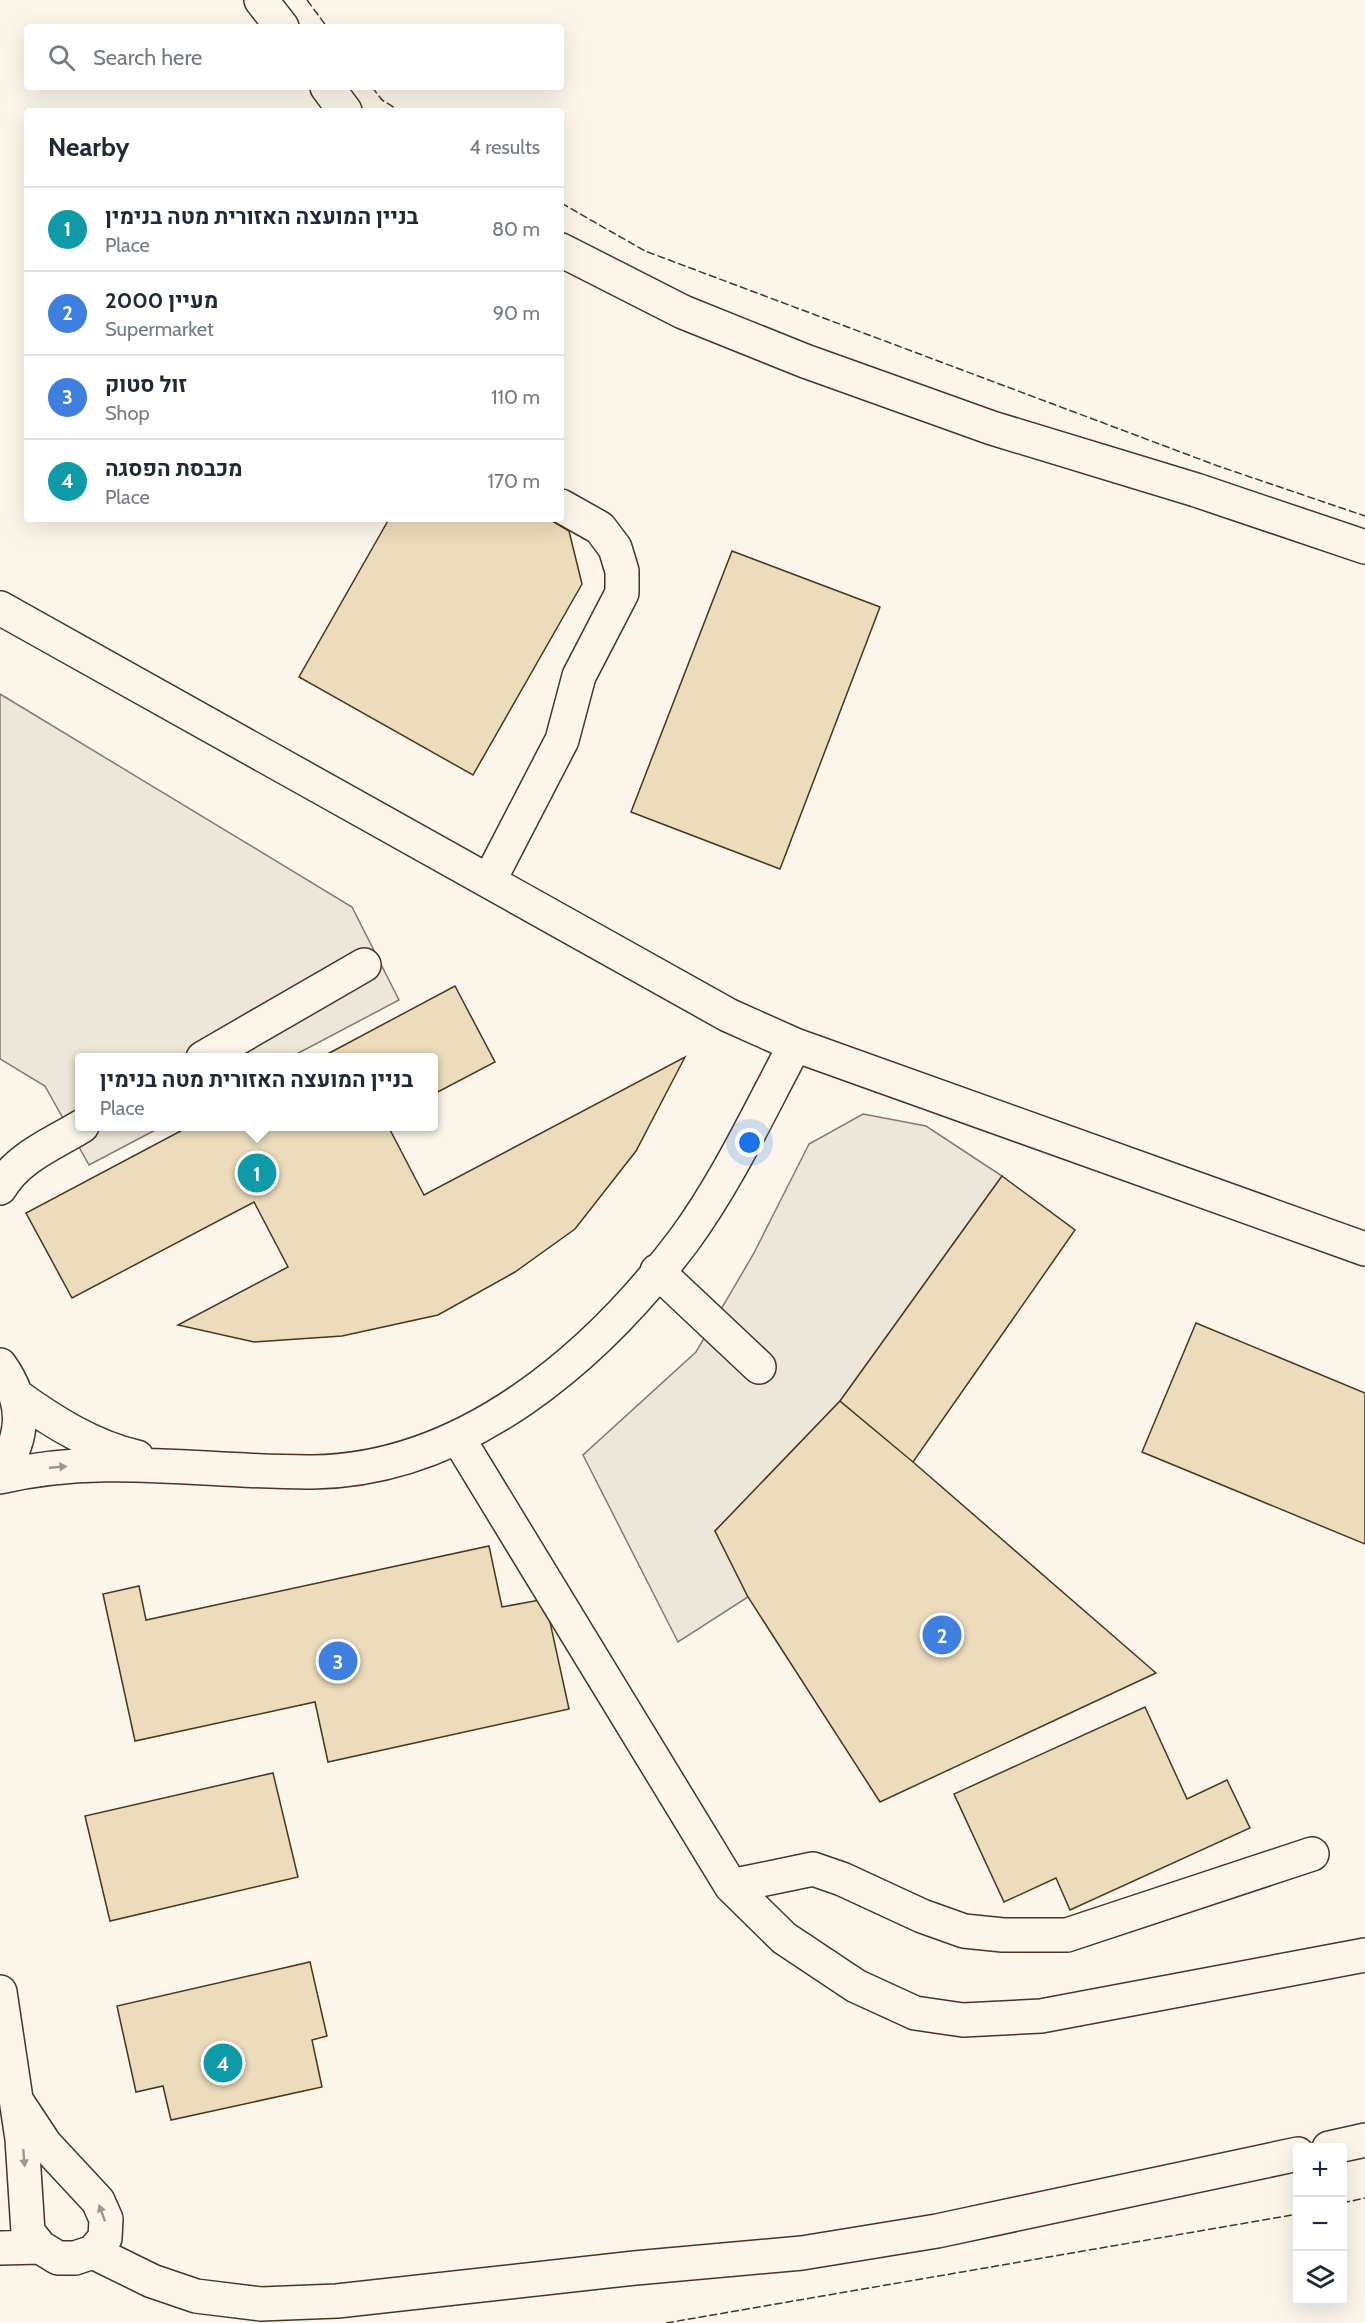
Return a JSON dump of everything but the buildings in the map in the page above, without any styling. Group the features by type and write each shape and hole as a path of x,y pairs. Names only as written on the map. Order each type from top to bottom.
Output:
{"street":[{"path":"261,0 280,24"},
{"path":"329,90 343,108"},
{"path":"564,252 683,312 805,362 992,428 1196,490 1365,547"},
{"path":"489,881 562,740 579,676 622,593 622,571 615,548 600,528 564,508"},
{"path":"0,609 128,678 728,1015 795,1045 1365,1249"},
{"path":"212,1053 364,965"},
{"path":"0,1476 54,1467 165,1464 238,1470 325,1471 367,1467 409,1458 458,1438 510,1408 555,1375 605,1330 684,1240 724,1177 795,1045"},
{"path":"0,1188 12,1158 75,1129"},
{"path":"657,1271 759,1367"},
{"path":"0,1365 17,1396 20,1425 14,1453 0,1476"},
{"path":"17,1396 50,1420 87,1438 130,1455 165,1464"},
{"path":"458,1438 730,1886 784,1938 856,1986 915,2013 963,2020 1041,2016 1365,1955"},
{"path":"730,1886 813,1869 842,1879 922,1916 964,1931 1003,1935 1067,1935 1312,1854"},
{"path":"0,1992 23,2149 28,2232 40,2247 58,2258 75,2258 93,2252 105,2238 106,2219 98,2201 45,2144 16,2100"},
{"path":"1347,2144 1365,2140"},
{"path":"93,2252 152,2281 196,2296 261,2304 337,2301 635,2268 802,2253 937,2231 1293,2155"},
{"path":"0,2248 40,2247"}],"shaded area":[{"path":"0,694 352,907 399,1000 299,1053 75,1053 75,1131 153,1131 89,1165 45,1086 0,1059"},
{"path":"863,1114 926,1126 1002,1176 840,1401 715,1531 748,1597 678,1642 583,1455 696,1352 754,1253 809,1144"}],"fence":[{"path":"307,0 325,24"},
{"path":"374,90 382,100 395,108"},
{"path":"564,205 645,251 1218,466 1365,516"},
{"path":"1347,2202 1365,2198"},
{"path":"666,2323 1293,2215"}],"place":[{"name":"בניין המועצה האזורית מטה בנימין","path":"257,1173"},
{"name":"מעיין 2000","path":"942,1635"},
{"name":"זול סטוק","path":"338,1661"},
{"name":"מכבסת הפסגה","path":"223,2063"}]}
